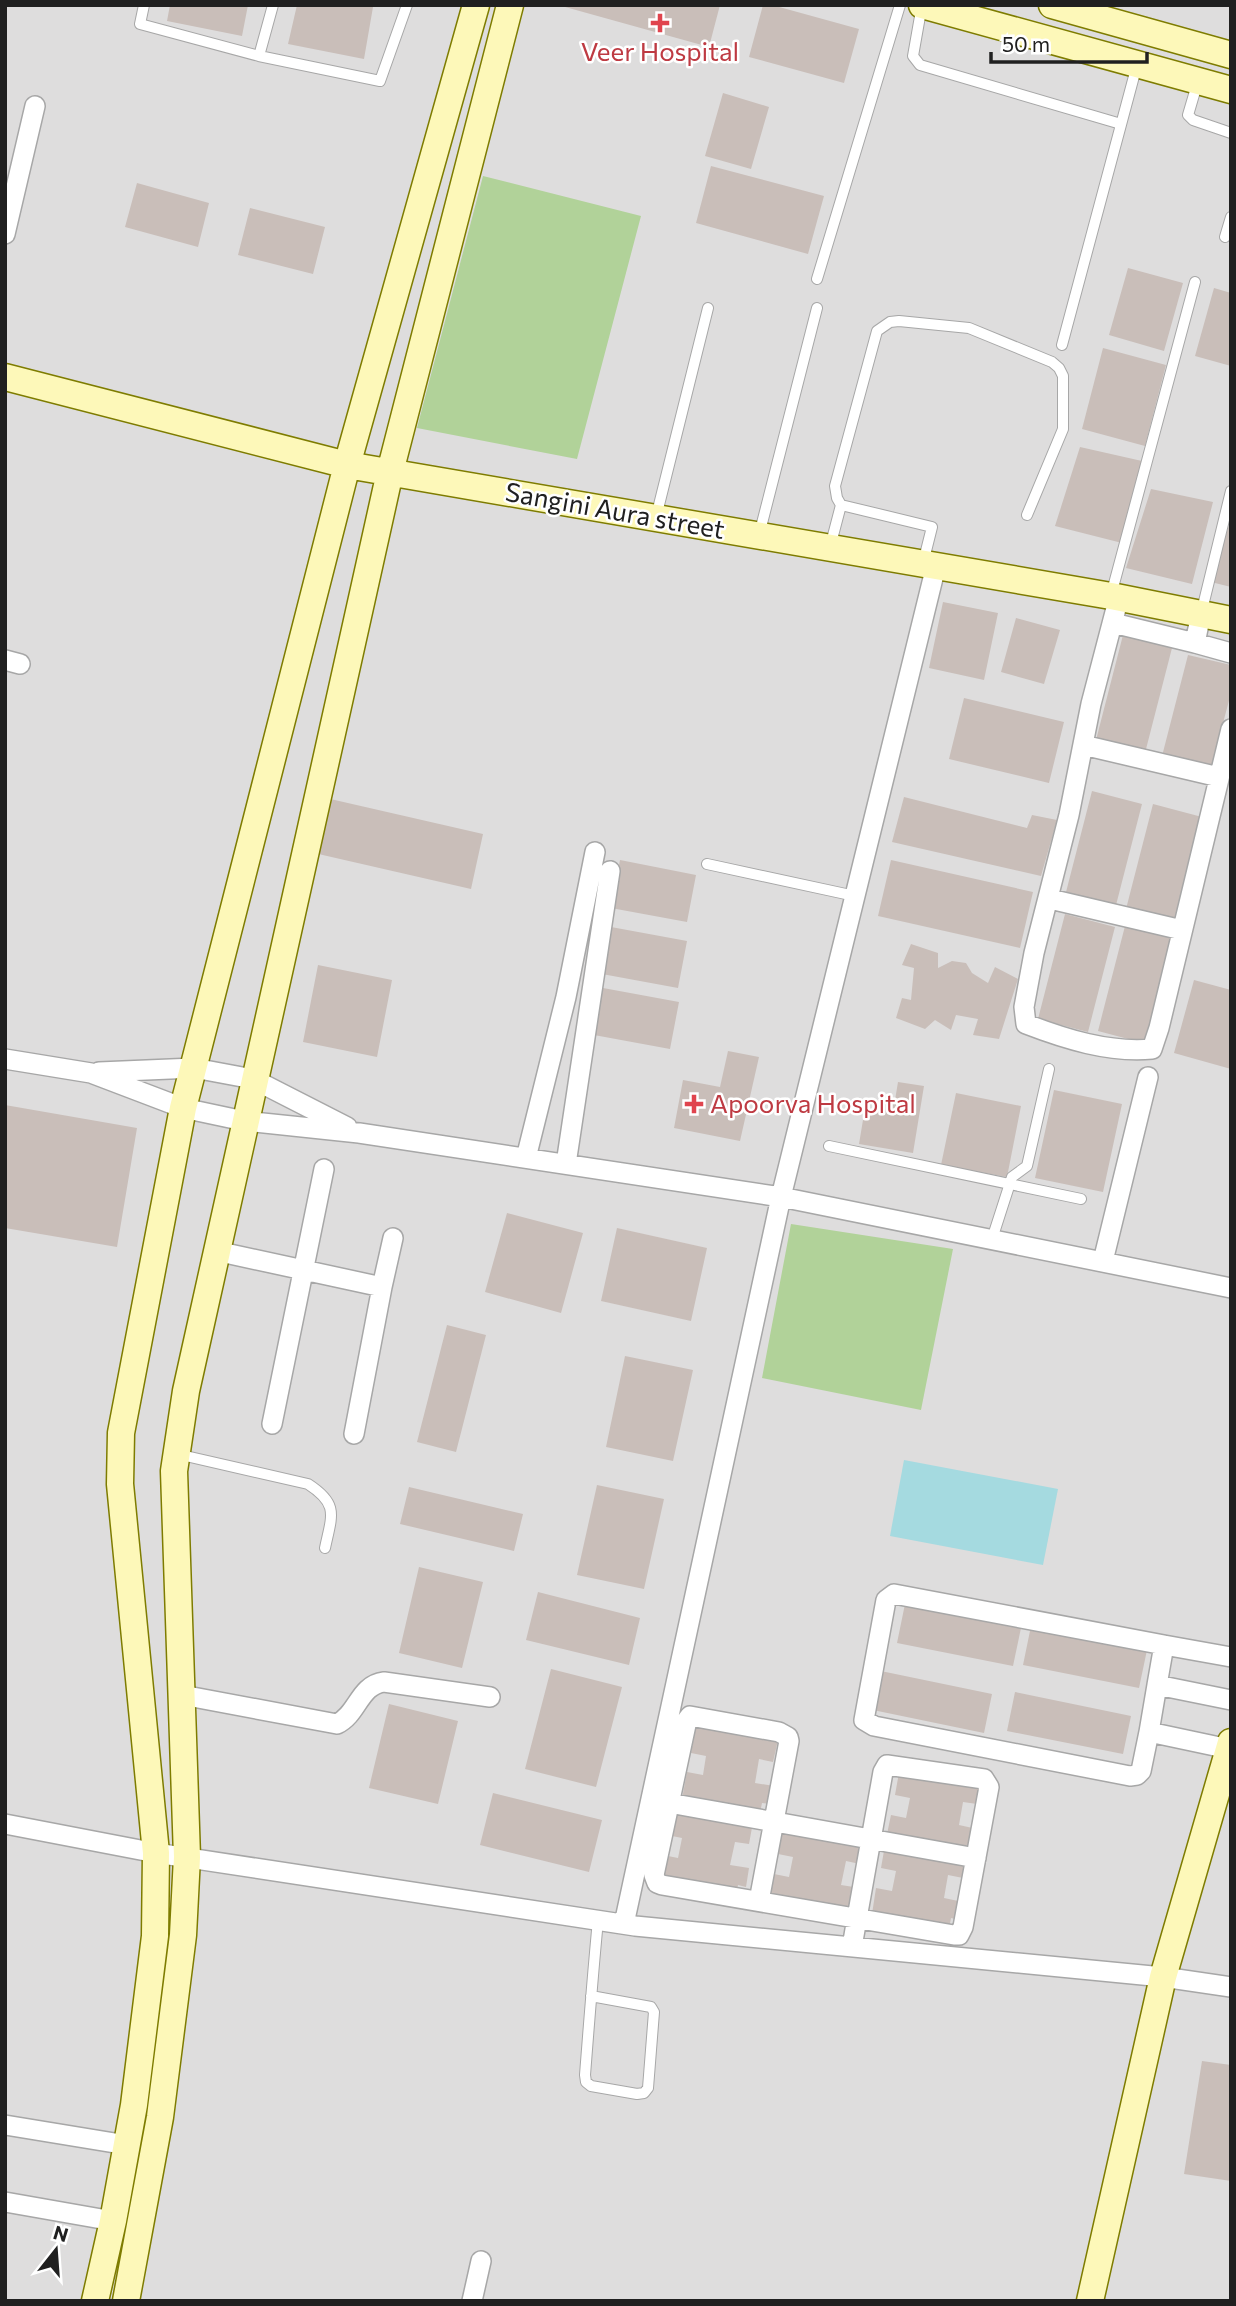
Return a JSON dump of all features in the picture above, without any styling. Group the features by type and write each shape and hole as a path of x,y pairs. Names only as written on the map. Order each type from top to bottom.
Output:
{"street":[{"path":"95,2301 134,2105 155,1936 156,1853 120,1484 121,1433 183,1108 346,465 476,5"},
{"path":"126,2301 160,2117 183,1935 187,1857 174,1471 186,1391 253,1079 390,472 510,5"},
{"path":"922,5 1231,90"},
{"path":"1052,5 1231,55"},
{"path":"5,234 35,106"},
{"name":"Sangini Aura street","path":"5,377 346,465 1115,596 1231,620"},
{"path":"624,1924 781,1197 855,896 929,564"},
{"path":"1115,596 1113,623 1091,704 1050,898 1034,953 1024,1007 1026,1024 1058,1036 1128,1051 1152,1049 1231,729"},
{"path":"1195,643 1201,614"},
{"path":"1113,623 1231,653"},
{"path":"1083,745 1219,777"},
{"path":"526,1158 566,997 595,852"},
{"path":"566,1164 611,870"},
{"path":"1050,898 1182,930"},
{"path":"5,1059 92,1073 183,1108 244,1121 359,1133 781,1197 1231,1287"},
{"path":"92,1073 194,1068 253,1079 359,1133"},
{"path":"1103,1261 1148,1077"},
{"path":"272,1424 324,1168"},
{"path":"354,1434 393,1238"},
{"path":"216,1251 382,1287"},
{"path":"1164,1645 1141,1771 1130,1776 874,1727 864,1720 886,1600 894,1594 1231,1657"},
{"path":"182,1695 337,1724 346,1719 365,1690 374,1683 384,1682 490,1697"},
{"path":"1157,1685 1231,1700"},
{"path":"759,1901 789,1741 779,1732 688,1717 654,1875 657,1883 759,1901 857,1918 959,1935 963,1927 989,1787 984,1779 887,1765 883,1772 871,1841 857,1918 852,1947"},
{"path":"1090,2301 1163,1978 1230,1745 1149,1732"},
{"path":"669,1803 976,1858"},
{"path":"5,1824 156,1853 624,1924 1231,1987"},
{"path":"5,2125 127,2145"},
{"path":"5,2202 113,2221"},
{"path":"472,2301 481,2261"}],"lane":[{"path":"144,5 140,24 259,56 380,81 407,5"},
{"path":"259,56 273,5"},
{"path":"817,279 900,5"},
{"path":"922,5 913,55 920,65 1121,124"},
{"path":"1062,345 1137,65"},
{"path":"1198,81 1188,115 1192,120 1231,133"},
{"path":"1225,237 1231,217"},
{"path":"1115,596 1195,282"},
{"path":"656,518 708,308"},
{"path":"758,535 817,308"},
{"path":"829,547 841,505 837,498 836,478 877,331 890,322 968,328 1052,362 1059,368 1063,376 1063,429 1027,515"},
{"path":"1201,614 1231,492"},
{"path":"841,505 932,527 929,564"},
{"path":"708,864 855,896"},
{"path":"992,1239 1012,1177 1027,1166 1049,1069"},
{"path":"829,1146 1081,1199"},
{"path":"177,1454 308,1484 325,1495 332,1514 325,1548"},
{"path":"591,1996 651,2007 654,2012 648,2088 644,2093 591,2086 586,2082 591,1996 598,1920"}],"shaded area":[{"path":"5,5 1231,5 1231,2301 5,2301"}],"green space":[{"path":"483,176 641,216 577,459 417,428"},
{"path":"791,1224 953,1249 921,1410 762,1378"}],"water":[{"path":"904,1460 1058,1489 1043,1565 890,1536"}],"building":[{"path":"170,5 248,5 242,36 167,21"},
{"path":"297,5 373,7 364,59 288,44"},
{"path":"558,5 720,5 709,47"},
{"path":"763,5 772,5 859,29 844,83 749,57"},
{"path":"723,93 769,107 751,169 705,156"},
{"path":"711,166 824,196 808,254 696,223"},
{"path":"137,183 209,203 198,247 125,227"},
{"path":"250,208 325,227 313,274 238,255"},
{"path":"1128,268 1183,283 1164,351 1109,335"},
{"path":"1214,288 1231,293 1231,366 1195,356"},
{"path":"1103,348 1166,365 1145,446 1082,429"},
{"path":"1080,447 1142,461 1122,543 1055,526"},
{"path":"1151,489 1213,502 1192,584 1126,568"},
{"path":"1231,522 1231,587 1211,582"},
{"path":"943,602 998,613 984,680 929,668"},
{"path":"1016,618 1060,630 1044,684 1001,672"},
{"path":"1123,635 1172,648 1145,753 1096,740"},
{"path":"1188,655 1231,665 1231,693 1210,772 1161,760"},
{"path":"964,698 1064,722 1049,783 949,759"},
{"path":"1092,791 1142,804 1115,909 1065,896"},
{"path":"904,797 1027,828 1032,815 1057,820 1041,876 892,842"},
{"path":"326,798 483,834 471,889 314,853"},
{"path":"1153,804 1202,817 1175,922 1126,909"},
{"path":"620,860 696,875 687,922 611,908"},
{"path":"891,860 1033,892 1020,948 878,916"},
{"path":"1065,914 1115,927 1088,1032 1038,1019"},
{"path":"1125,926 1174,939 1147,1044 1098,1031"},
{"path":"611,927 687,941 678,988 602,974"},
{"path":"911,944 938,953 938,968 952,961 966,963 972,973 988,983 995,967 1018,979 999,1039 973,1035 978,1019 956,1015 951,1030 935,1020 925,1029 896,1018 902,998 911,1000 914,968 902,965"},
{"path":"318,965 392,980 377,1057 303,1042"},
{"path":"1194,980 1231,990 1231,1069 1174,1053"},
{"path":"603,988 679,1002 670,1049 594,1035"},
{"path":"728,1051 759,1057 740,1141 674,1128 683,1080 720,1087"},
{"path":"898,1082 924,1086 913,1153 859,1144 865,1108 881,1110 883,1098 895,1100"},
{"path":"1054,1090 1122,1104 1103,1192 1035,1178"},
{"path":"956,1093 1021,1106 1007,1177 941,1165"},
{"path":"5,1105 137,1128 117,1247 5,1228"},
{"path":"507,1213 583,1233 561,1313 485,1292"},
{"path":"617,1228 707,1248 691,1321 601,1301"},
{"path":"447,1325 486,1335 456,1452 417,1442"},
{"path":"625,1356 693,1370 673,1461 606,1447"},
{"path":"597,1485 664,1499 644,1589 577,1575"},
{"path":"409,1487 523,1514 514,1551 400,1524"},
{"path":"419,1567 483,1582 462,1668 399,1653"},
{"path":"538,1592 640,1618 629,1665 526,1640"},
{"path":"905,1604 1021,1628 1013,1666 897,1643"},
{"path":"1031,1626 1147,1650 1139,1688 1023,1665"},
{"path":"551,1669 622,1687 596,1787 525,1769"},
{"path":"876,1670 992,1694 984,1733 868,1709"},
{"path":"1015,1692 1131,1716 1123,1754 1007,1731"},
{"path":"389,1704 458,1721 438,1804 369,1788"},
{"path":"696,1725 778,1740 773,1762 759,1759 755,1783 774,1786 770,1804 762,1803 760,1813 682,1799 687,1772 703,1775 706,1756 691,1753"},
{"path":"900,1767 981,1782 977,1804 963,1802 959,1825 977,1829 974,1847 966,1845 965,1848 887,1834 891,1815 906,1818 910,1798 895,1795"},
{"path":"493,1793 602,1820 589,1872 480,1845"},
{"path":"672,1807 753,1822 749,1844 735,1842 730,1865 749,1868 746,1887 738,1885 736,1896 658,1881 663,1855 678,1858 682,1838 667,1835"},
{"path":"783,1827 864,1841 860,1864 846,1861 841,1885 860,1888 857,1906 848,1905 847,1915 769,1901 774,1874 789,1877 793,1857 778,1854"},
{"path":"885,1845 966,1859 963,1878 948,1875 944,1898 963,1902 960,1920 951,1918 949,1929 872,1914 876,1888 892,1891 896,1871 881,1868"},
{"path":"1202,2061 1231,2065 1231,2181 1184,2174"}],"place":[{"name":"Veer Hospital","path":"660,23"},
{"name":"Apoorva Hospital","path":"694,1104"}]}
